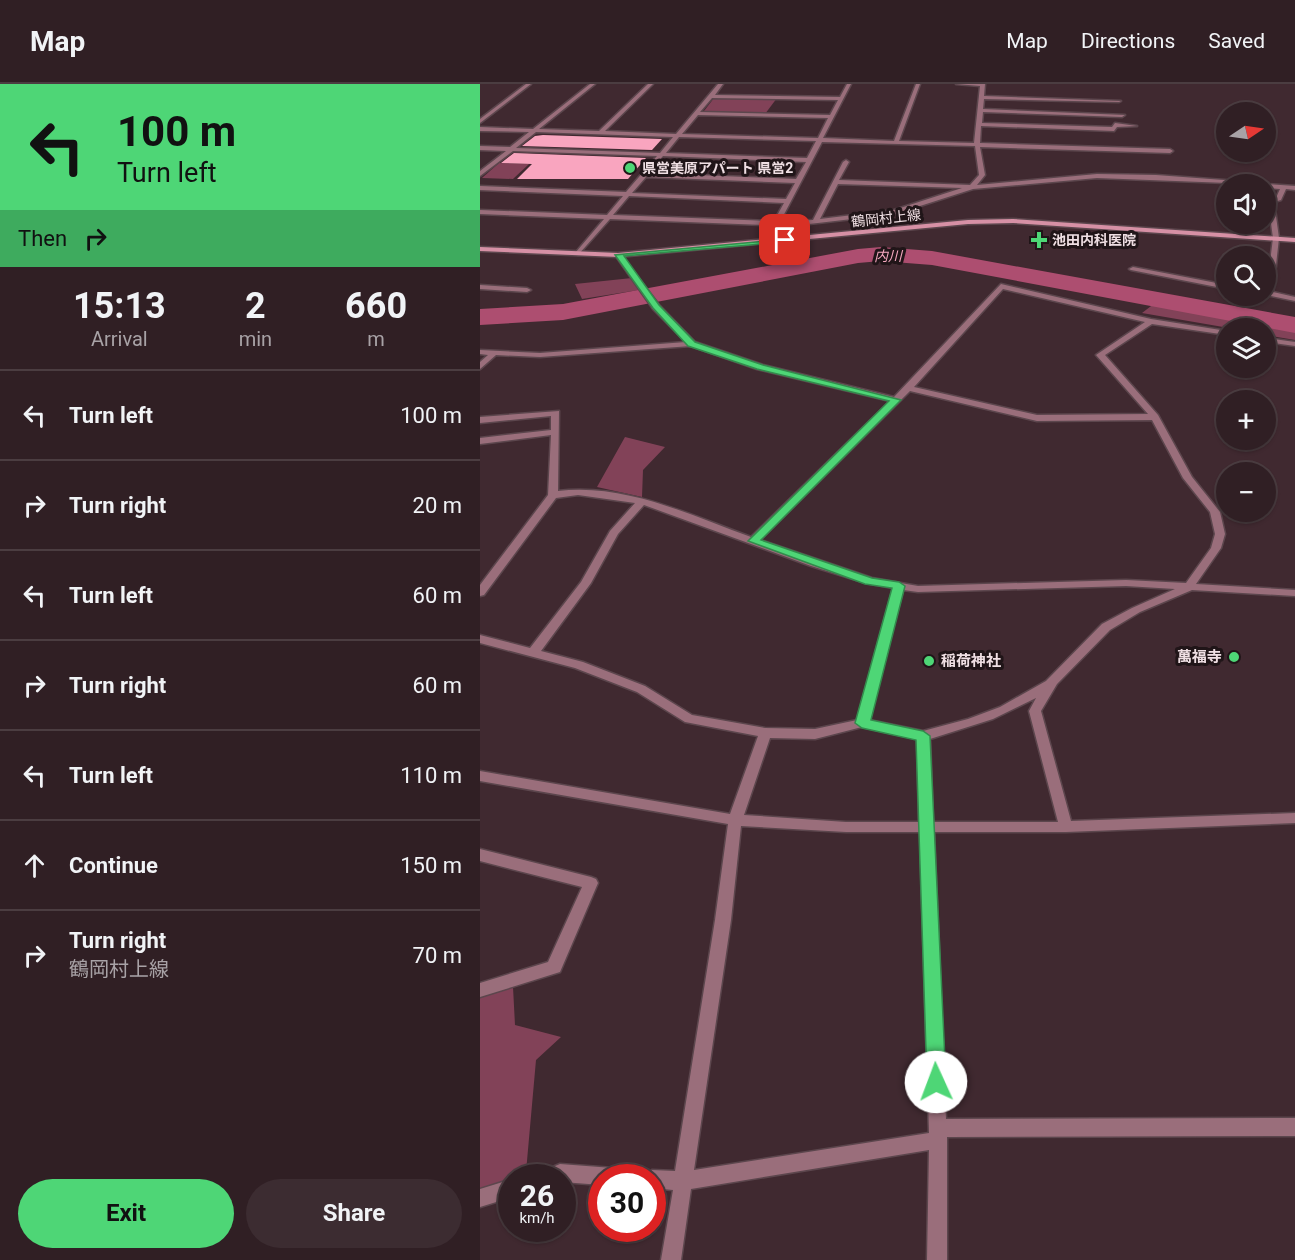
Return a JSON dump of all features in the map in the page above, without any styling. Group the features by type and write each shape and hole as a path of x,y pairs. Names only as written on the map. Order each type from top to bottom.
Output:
{"main road":[{"name":"鶴岡村上線","path":"481,250 618,255 986,221 1295,240"}],"street":[{"path":"480,121 529,84"},
{"path":"480,174 593,84"},
{"path":"600,133 651,84"},
{"path":"579,253 720,84"},
{"path":"776,224 849,84"},
{"path":"896,142 918,84"},
{"path":"958,84 1017,91"},
{"path":"480,212 776,224 814,222 895,212 972,187 982,175 977,144 983,86"},
{"path":"710,96 841,99"},
{"path":"982,97 1119,101"},
{"path":"981,110 1122,115"},
{"path":"695,113 832,117"},
{"path":"979,124 1114,129 1114,125 1134,126"},
{"path":"480,129 1170,151"},
{"path":"480,148 810,160"},
{"path":"814,222 846,162"},
{"path":"643,175 799,181"},
{"path":"836,182 972,187 1097,176 1216,182"},
{"path":"1276,187 1295,188"},
{"path":"1275,246 1276,238 1271,201 1279,199 1284,187"},
{"path":"480,188 788,201"},
{"path":"618,255 646,290 656,307 692,344"},
{"path":"1133,269 1216,285"},
{"path":"753,541 908,388 1001,286 1151,321 1216,331"},
{"path":"480,288 527,290"},
{"path":"1276,295 1295,299"},
{"path":"480,639 579,665 641,689 689,719 765,733 815,734 862,723 923,736 977,722 1025,701 1052,681 1106,627 1136,610 1188,588 1216,548 1220,534 1215,512 1188,478 1155,417 1100,355 1151,321"},
{"path":"1276,341 1295,344"},
{"path":"480,352 540,355 692,344 760,367 896,400"},
{"path":"480,367 494,353"},
{"path":"908,388 1037,418 1155,417"},
{"path":"480,420 556,413 554,495 480,593"},
{"path":"480,430 484,440 555,432"},
{"path":"554,495 578,492 642,501 870,581 918,589 1126,584 1295,593"},
{"path":"533,653 586,583 614,533 642,501"},
{"path":"862,723 899,586"},
{"path":"1052,681 1035,711 1066,827"},
{"path":"671,1260 723,920 735,820 765,733"},
{"path":"923,736 938,1134 938,1260"},
{"path":"480,776 735,820 846,827 1066,827 1295,818"},
{"path":"480,855 591,884 554,967 480,990"},
{"path":"666,1180 682,1181 938,1134 1295,1127"},
{"path":"480,1198 498,1192"}],"shaded area":[{"path":"724,96 777,98 765,114 704,111 714,98"},
{"path":"499,163 529,164 513,179 482,178"},
{"path":"632,278 639,290 582,299 575,284"},
{"path":"1155,303 1239,318 1216,318 1216,326 1142,313"},
{"path":"1276,325 1295,328 1295,340 1276,337"},
{"path":"625,437 665,447 643,470 642,497 597,487"},
{"path":"513,987 515,1025 561,1037 536,1060 527,1164 498,1164 498,1183 480,1190 480,995"}],"building":[{"path":"535,136 662,139 652,150 522,146"},
{"path":"514,153 646,158 628,179 517,179 532,164 501,163"}],"waterway":[{"name":"内川","path":"480,317 563,312 858,256 881,254 932,258 1295,325"}],"place":[{"name":"県営美原アパート 県営2","path":"630,168"},
{"name":"池田内科医院","path":"1039,240"},
{"name":"萬福寺","path":"1234,657"},
{"name":"稲荷神社","path":"929,661"}],"route":[{"path":"785,240 618,255 627,263 656,307 692,344 760,367 896,400 753,541 870,581 899,586 862,723 923,736 936,1082"}]}
